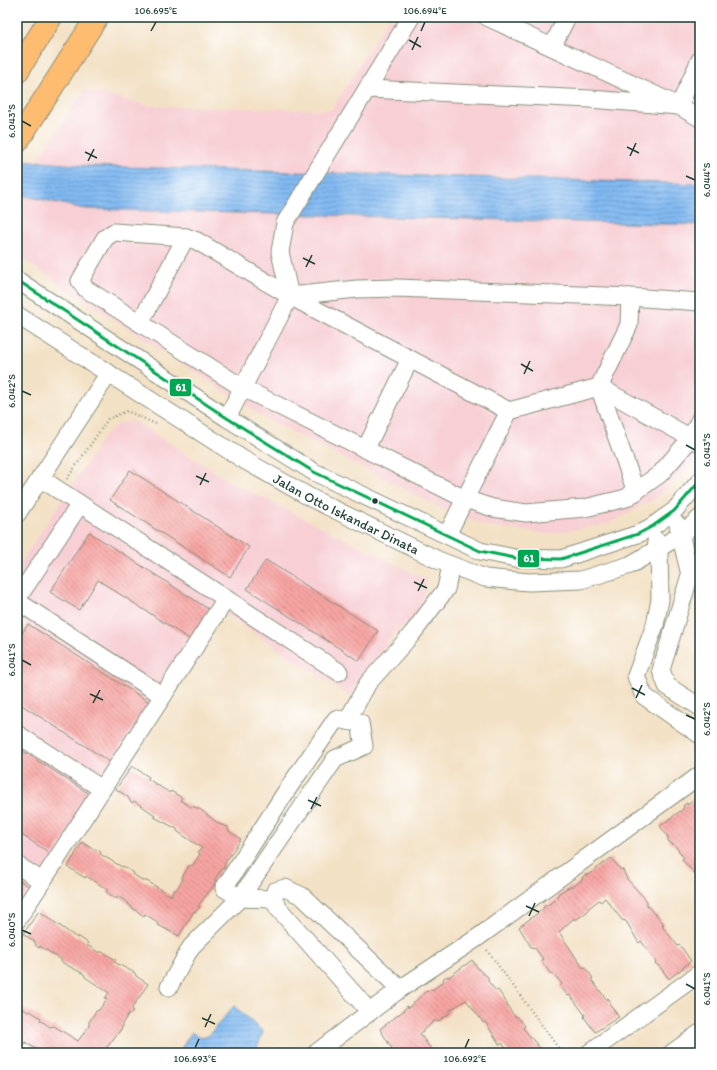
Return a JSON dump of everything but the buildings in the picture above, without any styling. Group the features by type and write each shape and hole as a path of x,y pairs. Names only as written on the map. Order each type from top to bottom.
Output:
{"main road":[{"path":"17,142 97,17"},
{"path":"17,72 51,18"}],"street":[{"path":"226,418 290,296 280,252 285,223 411,17"},
{"path":"487,17 679,106 700,118"},
{"path":"552,47 567,17"},
{"path":"17,53 51,18"},
{"path":"679,106 700,60"},
{"path":"367,89 590,99 679,106"},
{"path":"695,440 599,387 510,411 290,296 197,241 186,237 114,232 105,238 80,281 86,289 243,388 466,499 493,508 526,513 585,508 626,498 660,474 695,440 700,419"},
{"path":"140,323 186,237"},
{"name":"Jalan Otto Iskandar Dinata","path":"17,280 226,418 314,472 480,551 515,558 561,559 638,534 653,526 674,511 700,481"},
{"path":"290,296 357,289 397,288 630,297 700,302"},
{"path":"630,297 629,325 599,387 636,492"},
{"name":"Jalan Otto Iskandar Dinata","path":"17,315 244,460 313,499 451,565 485,578 529,582 581,580 630,565 681,535 700,518"},
{"path":"366,448 410,359"},
{"path":"17,514 109,373"},
{"path":"447,535 510,411"},
{"path":"40,478 339,672"},
{"path":"80,504 17,600 163,696"},
{"path":"674,511 690,575 661,670 667,686 700,707"},
{"path":"653,526 659,549 660,600 655,625 636,676 644,696 700,735"},
{"path":"347,721 368,683 412,634 446,589 451,565"},
{"path":"17,920 226,599"},
{"path":"168,987 191,947 240,898 335,759 364,746 360,724 336,719 289,787 224,888 240,898 273,899"},
{"path":"17,734 102,789"},
{"path":"316,1053 400,989 478,938 700,775"},
{"path":"17,865 42,881"},
{"path":"370,1012 278,908 273,899 275,891 285,888 302,896 400,989"},
{"path":"589,1053 700,973"},
{"path":"672,1053 700,1033"}],"path":[{"path":"62,492 68,477 108,419 127,411 160,426"},
{"path":"478,938 562,1053"}],"shaded area":[{"path":"389,17 700,17 700,448 693,463 656,498 608,524 549,534 490,527 445,510 267,419 17,256 17,192 84,90 151,106 332,110"},
{"path":"133,421 229,481 427,580 421,612 394,633 351,697 222,612 17,929 17,569 102,439 118,424"}],"water":[{"path":"17,160 88,166 700,184 700,225 85,209 17,194"},
{"path":"234,1006 263,1032 256,1051 253,1053 178,1053 192,1032 199,1037 208,1036"}],"transit line":[{"name":"61","path":"17,280 227,418 314,472 480,551 515,558 561,559 638,534 653,526 674,511 700,481"}]}
